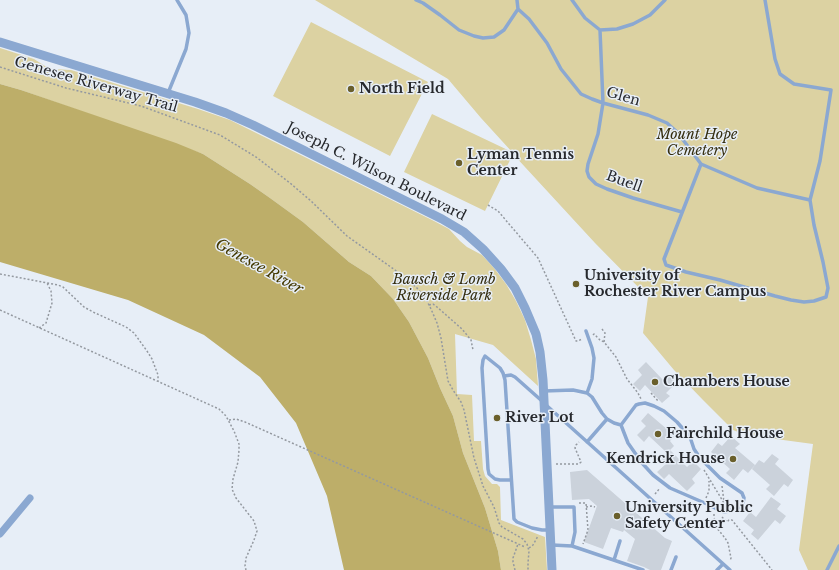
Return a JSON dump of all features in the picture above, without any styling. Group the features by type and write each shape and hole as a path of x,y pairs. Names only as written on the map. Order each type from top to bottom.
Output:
{"street":[{"name":"Joseph C. Wilson Boulevard","path":"0,42 226,113 442,219 464,232 483,249 501,269 525,308 536,334 542,361 552,570"},
{"path":"0,534 30,498"}],"lane":[{"path":"168,94 186,49 189,33 186,15 177,0"},
{"path":"416,0 440,15 459,30 483,38 494,37 504,30 518,9 517,0"},
{"path":"572,0 585,18 600,30 617,29 634,24 650,15 665,0"},
{"path":"765,0 775,59 780,74 794,84 831,90 820,161 810,200 814,225 824,262 828,288 826,297 814,301 804,302 791,300 686,272 666,265 664,259 702,164 757,188 810,200"},
{"name":"Glen","path":"518,9 529,19 547,43 561,69 581,94 603,103 648,115 667,123 678,133 702,164"},
{"name":"Buell","path":"600,30 603,103 598,134 588,164 587,171 589,177 596,184 607,189 682,212"},
{"path":"586,331 594,358 592,379 587,392"},
{"path":"511,480 495,479 489,474 482,365 485,356 500,368 504,376 507,396 514,519 517,522 532,528 550,530"},
{"path":"504,376 513,376 525,385 730,570"},
{"path":"544,391 574,390 587,392 607,419 620,425 637,457 653,475 670,488 725,512 734,510 740,507 743,503 744,498 742,493 708,467 694,449 690,437 671,416 660,409 649,403 638,404 620,425"},
{"path":"587,442 607,419"},
{"path":"549,507 574,507 575,532 572,546"},
{"path":"614,560 620,541"},
{"path":"551,545 572,546 643,570"},
{"path":"827,570 839,546"},
{"path":"671,570 676,557"},
{"path":"717,570 723,564"}],"path":[{"name":"Genesee Riverway Trail","path":"0,67 66,88 141,106 220,135 256,157 290,183 347,236 416,287 425,297 437,323 448,381 464,410 474,458 483,486 494,507 497,521 500,525 523,539 527,544 529,551 528,570"},
{"path":"488,205 498,210 538,258 576,341 580,341 594,334 604,342 616,356 627,379 638,392 642,403"},
{"path":"0,274 63,287 84,307 126,327 134,333 152,359 158,374 158,382"},
{"path":"39,328 46,323 52,303 51,291 47,283"},
{"path":"429,305 433,304 437,306 467,335 472,342 473,350"},
{"path":"0,310 219,409 229,420 237,437 239,450 238,462 232,489 236,498 254,521 257,531 246,558 246,570"},
{"path":"602,329 604,333 604,342"},
{"path":"229,420 236,419 246,422 525,547"},
{"path":"556,464 579,464 581,462 575,448 582,438"},
{"path":"703,468 724,504 722,485 724,480"},
{"path":"706,500 709,491 709,479"},
{"path":"658,490 661,487"},
{"path":"579,503 586,503 588,530 581,549"},
{"path":"586,507 596,507"},
{"path":"718,514 714,512 716,526 728,543 731,558 730,561"},
{"path":"721,516 727,522 732,520 772,570"},
{"path":"515,570 513,567 513,558 518,544"}],"green space":[{"name":"Mount Hope Cemetery","path":"315,0 839,0 839,570 808,570 799,550 813,444 746,435 733,430 674,370 643,333 648,297 595,243 513,154 485,211 404,172 432,114 512,152 448,79"},
{"name":"North Field","path":"311,22 428,82 390,156 273,96"},
{"name":"Bausch & Lomb Riverside Park","path":"0,48 34,59 53,69 71,70 230,120 449,229 467,247 482,255 506,284 525,320 536,359 538,386 493,345 455,334 457,394 472,395 474,441 481,441 485,476 492,484 497,484 500,487 501,520 545,537 547,570 501,570 498,551 485,508 463,453 453,416 428,358 409,322 393,299 371,276 349,262 303,222 270,198 203,154 0,84"}],"water":[{"name":"Genesee River","path":"0,84 176,143 203,154 270,198 303,222 349,262 371,276 393,299 409,322 428,358 453,416 463,453 485,508 498,551 501,570 344,570 327,496 296,423 260,377 204,335 128,300 0,262"}],"building":[{"name":"Chambers House","path":"646,362 663,380 669,375 676,383 666,393 670,396 662,403 645,385 640,391 633,384 642,375 638,370"},
{"name":"Fairchild House","path":"648,413 668,430 672,425 679,431 670,441 674,446 667,453 649,436 644,442 637,435 646,426 641,421"},
{"name":"Kendrick House","path":"731,436 740,444 735,448 755,465 748,473 743,469 734,480 726,473 730,469 711,452 718,443 722,446"},
{"path":"670,450 687,467 693,461 701,469 692,479 695,483 687,491 669,474 664,479 657,472 667,463 662,459"},
{"path":"772,454 779,459 775,464 793,480 788,487 784,484 774,496 766,489 770,485 752,469 759,460 764,463"},
{"name":"University Public Safety Center","path":"587,470 665,538 672,541 661,570 650,570 627,561 635,539 624,530 623,532 611,528 603,549 584,542 597,506 589,499 572,500 570,472"},
{"path":"771,497 781,504 777,509 786,516 780,524 775,520 758,540 751,534 754,530 743,521 750,512 756,517"}],"place":[{"name":"North Field","path":"351,89"},
{"name":"Lyman Tennis Center","path":"459,163"},
{"name":"University of Rochester River Campus","path":"576,284"},
{"name":"Chambers House","path":"655,382"},
{"name":"River Lot","path":"497,418"},
{"name":"Fairchild House","path":"658,434"},
{"name":"Kendrick House","path":"733,459"},
{"name":"University Public Safety Center","path":"617,516"}]}
